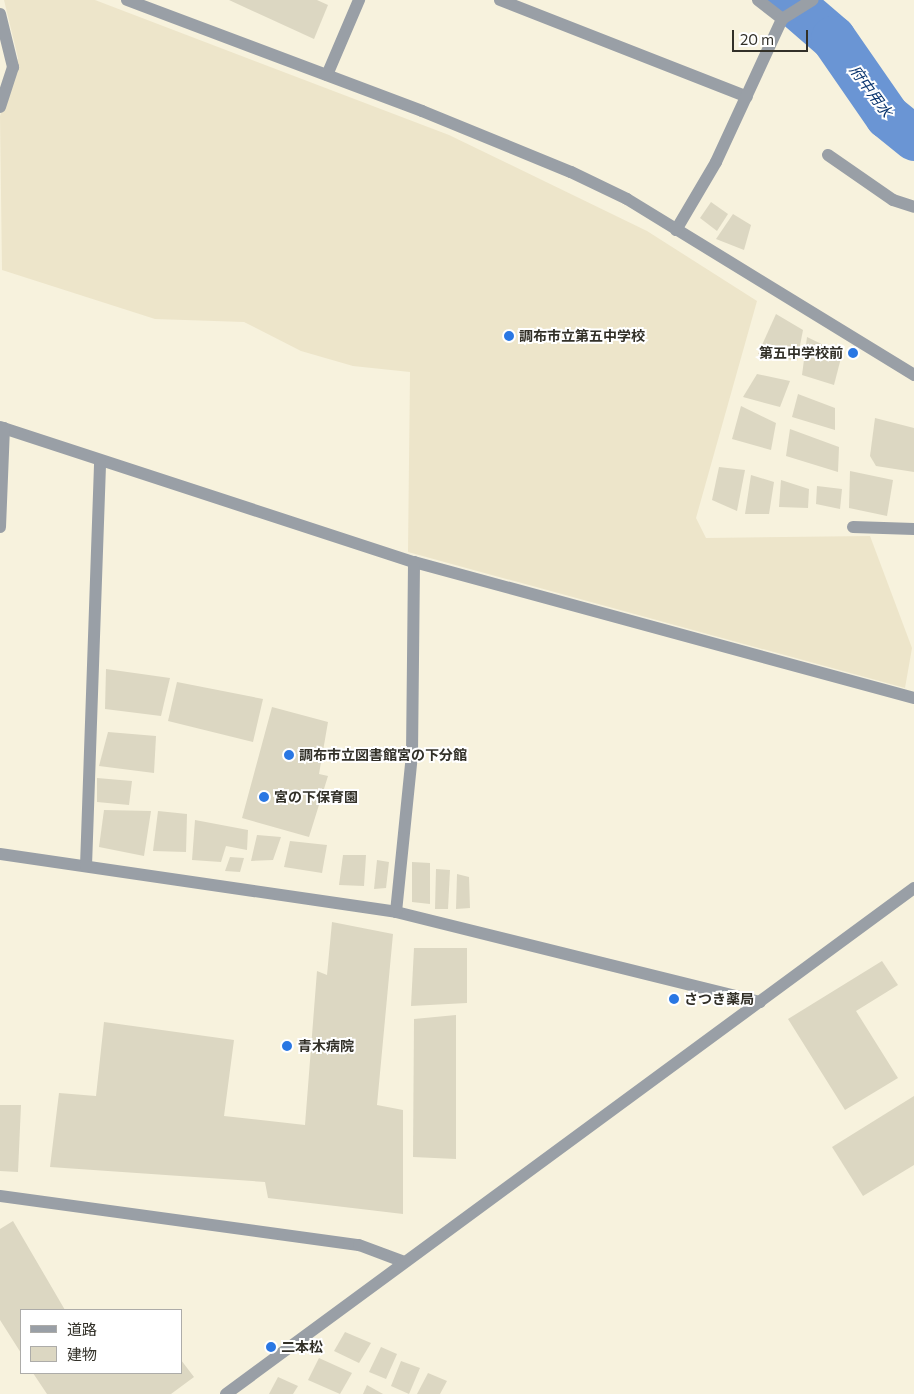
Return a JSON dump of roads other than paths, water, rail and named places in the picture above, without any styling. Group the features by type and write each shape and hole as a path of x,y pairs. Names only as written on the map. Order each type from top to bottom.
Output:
{"street":[{"path":"127,0 327,75 570,172 627,199 914,375"},
{"path":"327,75 359,0"},
{"path":"500,0 747,97"},
{"path":"758,0 782,19"},
{"path":"676,230 716,162 782,19 810,1"},
{"path":"0,14 13,67 0,108"},
{"path":"828,155 893,200 914,207"},
{"path":"0,527 2,428 100,463 414,562 914,698"},
{"path":"86,866 100,463"},
{"path":"853,527 914,529"},
{"path":"396,912 412,755 414,562"},
{"path":"0,854 396,912 760,1002"},
{"path":"226,1394 402,1261 914,888"},
{"path":"0,1196 359,1245 402,1261"}],"waterway":[{"name":"府中用水","path":"789,0 833,38 887,116 914,138"}],"place":[{"name":"調布市立第五中学校","path":"509,336"},
{"name":"第五中学校前","path":"853,353"},
{"name":"調布市立図書館宮の下分館","path":"289,755"},
{"name":"宮の下保育園","path":"264,797"},
{"name":"さつき薬局","path":"674,999"},
{"name":"青木病院","path":"287,1046"},
{"name":"二本松","path":"271,1347"}]}
